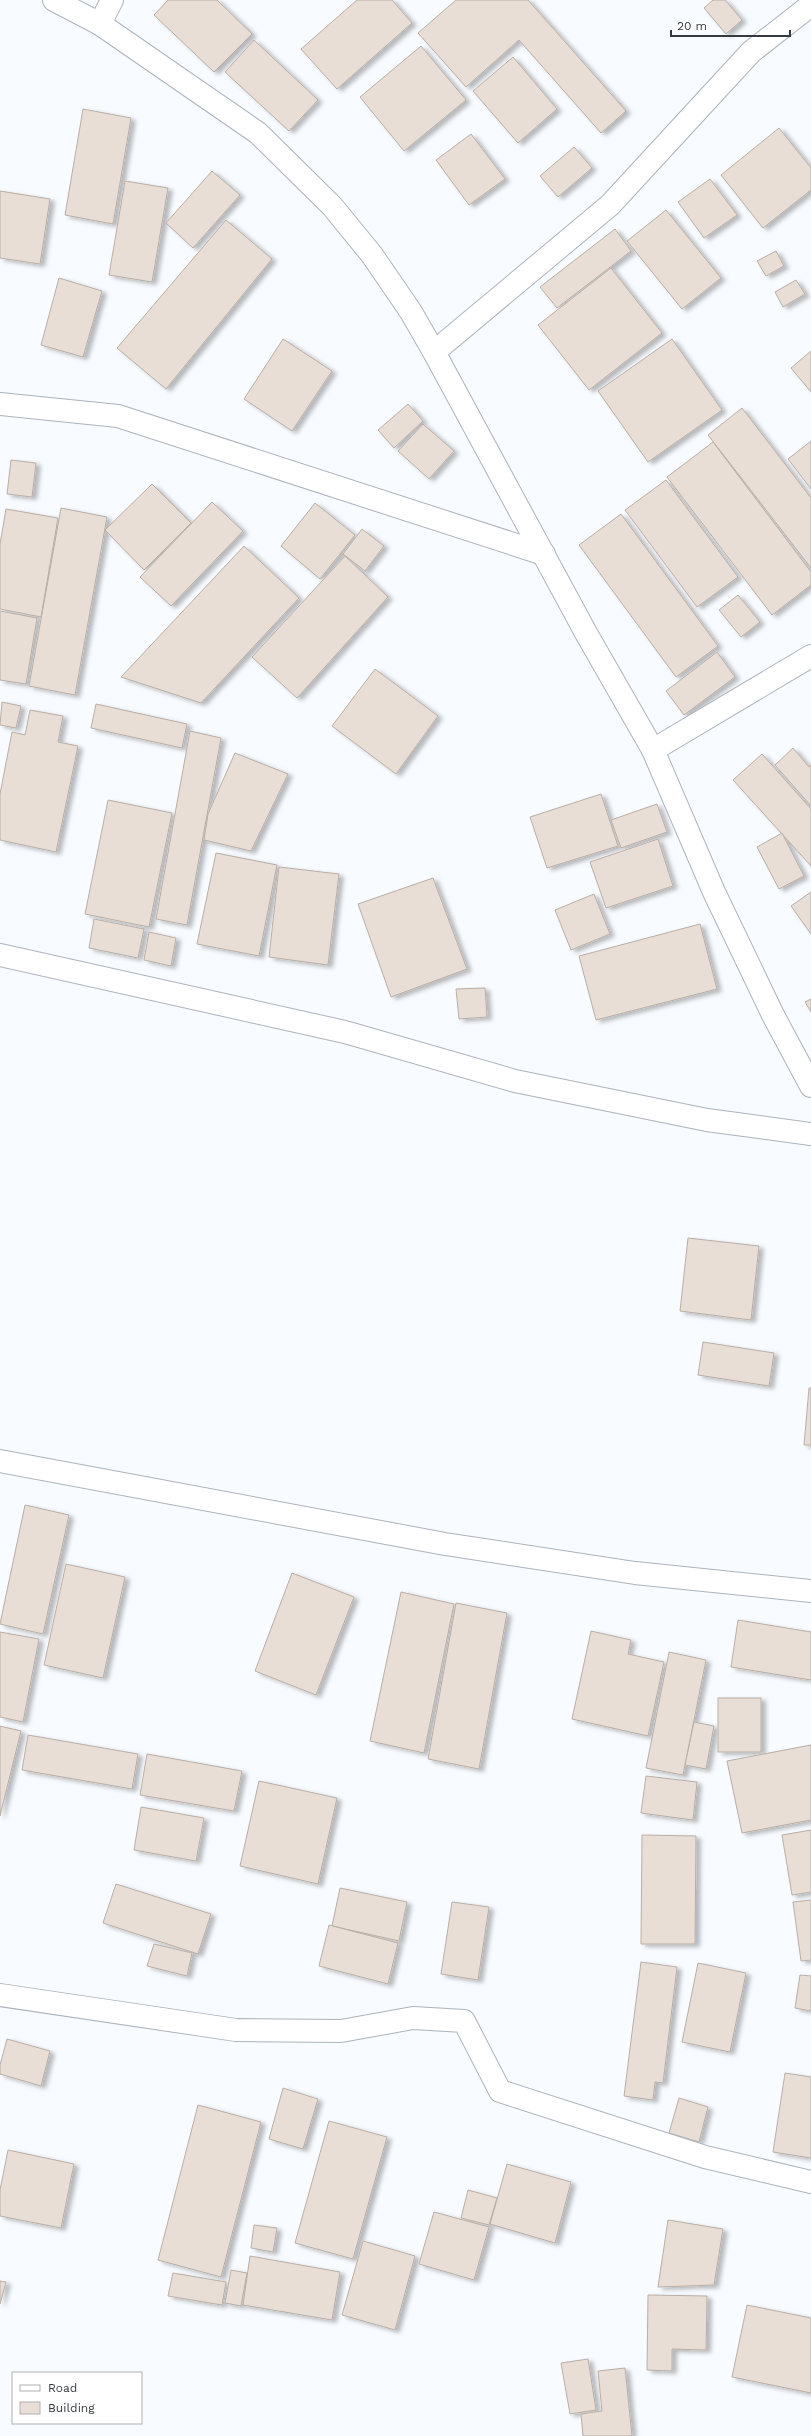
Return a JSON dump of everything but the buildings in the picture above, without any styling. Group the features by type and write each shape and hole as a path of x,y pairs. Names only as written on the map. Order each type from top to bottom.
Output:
{"street":[{"path":"54,0 100,24 258,134 332,206 372,255 411,312 434,352 586,633 653,750 714,892 773,1015 811,1086"},
{"path":"100,24 112,0"},
{"path":"434,352 610,205 751,52 811,5"},
{"path":"0,404 118,416 544,554"},
{"path":"653,750 811,656"},
{"path":"0,955 345,1032 515,1081 707,1120 811,1134"},
{"path":"0,1462 445,1544 635,1573 811,1591"},
{"path":"0,1995 236,2030 340,2031 413,2018 464,2021 500,2091 705,2157 811,2182"}]}
